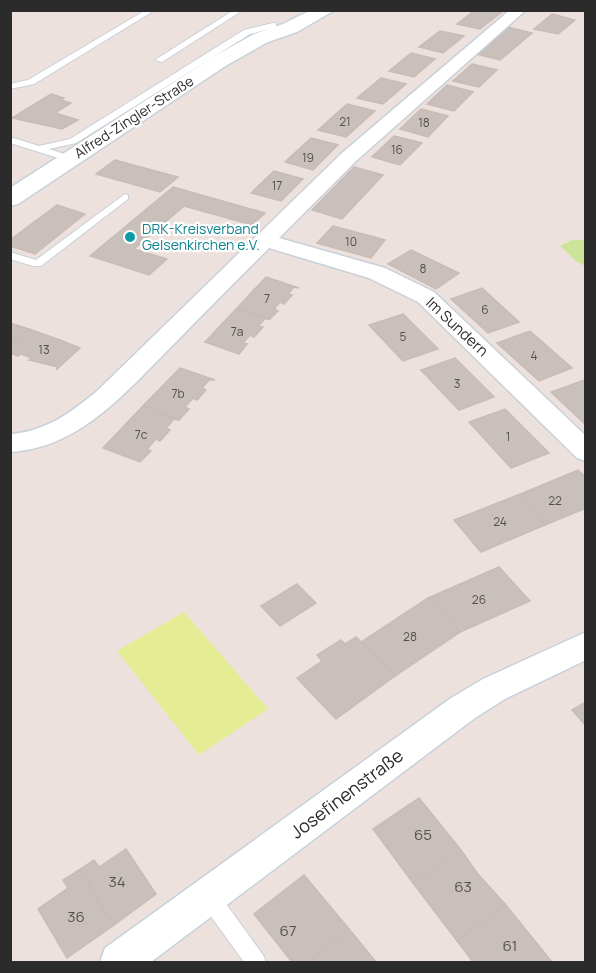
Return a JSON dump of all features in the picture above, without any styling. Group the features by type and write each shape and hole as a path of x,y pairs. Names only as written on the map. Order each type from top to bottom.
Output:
{"street":[{"name":"Alfred-Zingler-Straße","path":"10,199 220,61 303,10"},
{"name":"Alfred-Zingler-Straße","path":"267,32 290,28 326,10"},
{"path":"10,443 37,440 71,426 105,398 349,157 519,10"},
{"name":"Im Sundern","path":"265,240 376,273 426,297 585,452"},
{"name":"Josefinenstraße","path":"119,963 463,708 494,689 585,645"}],"lane":[{"path":"10,87 31,82 152,10"},
{"path":"159,60 240,10"},
{"path":"39,149 73,141 247,32 267,32"},
{"path":"10,140 71,159"},
{"path":"10,153 24,144"},
{"path":"10,255 37,264 125,197"},
{"path":"209,897 256,963"}],"green space":[{"path":"572,240 585,240 585,266 560,246"},
{"path":"184,612 268,709 199,755 117,651"}],"building":[{"path":"475,10 504,10 480,29 457,24"},
{"path":"552,14 575,20 558,34 534,29"},
{"path":"508,27 532,33 500,60 476,54"},
{"path":"440,31 464,36 443,53 419,47"},
{"path":"411,53 435,59 414,77 389,71"},
{"path":"472,64 497,70 479,87 453,81"},
{"path":"381,78 406,84 383,104 357,98"},
{"path":"447,85 473,92 454,111 427,104"},
{"path":"51,94 71,103 55,113 78,120 62,129 12,118"},
{"path":"347,104 375,111 346,137 318,130"},
{"path":"421,109 448,116 428,137 400,129"},
{"path":"394,136 422,143 400,165 372,157"},
{"path":"311,138 338,145 313,170 285,162"},
{"path":"115,160 178,177 160,192 96,174"},
{"path":"354,167 383,175 342,219 312,210"},
{"path":"274,171 303,179 281,201 251,193"},
{"name":"DRK-Kreisverband Gelsenkirchen e.V.","path":"173,187 265,213 252,225 184,206 134,249 167,259 149,275 90,256"},
{"path":"57,205 85,214 35,254 10,246 10,240"},
{"path":"333,226 385,240 371,258 317,243"},
{"path":"411,250 459,273 436,289 388,264"},
{"path":"266,277 299,288 294,287 288,294 292,295 284,304 280,302 274,309 278,311 270,319 236,309"},
{"path":"482,288 519,322 488,333 451,299"},
{"path":"236,309 270,319 265,319 258,326 263,327 254,337 250,335 243,343 247,344 239,354 205,342"},
{"path":"403,314 438,349 403,361 369,325"},
{"path":"10,323 29,329 10,345"},
{"path":"29,329 80,348 56,370 58,367 29,360 32,358 21,354 18,356 10,353 10,345"},
{"path":"530,331 572,368 539,381 497,343"},
{"path":"455,358 494,397 459,410 421,370"},
{"path":"180,368 215,380 209,380 202,388 206,390 197,400 193,398 185,407 189,409 179,420 143,406"},
{"path":"584,380 586,382 586,425 551,392"},
{"path":"143,406 179,420 174,419 166,428 170,430 160,441 156,439 147,449 151,451 140,462 103,448"},
{"path":"505,409 549,453 511,468 469,422"},
{"path":"578,470 586,477 586,508 545,525 518,495"},
{"path":"518,495 545,525 481,552 454,520"},
{"path":"499,567 530,601 460,632 428,598"},
{"path":"297,584 316,603 280,626 261,606"},
{"path":"428,598 460,632 395,676 361,642"},
{"path":"356,637 395,676 336,719 297,678 322,661 317,655 341,640 345,644"},
{"path":"586,702 586,726 572,710"},
{"path":"419,798 461,850 413,883 373,829"},
{"path":"126,849 156,894 114,925 79,870 94,860 99,867"},
{"path":"461,850 477,873 505,904 457,941 413,883"},
{"path":"79,870 114,925 67,958 38,909 68,888 63,880"},
{"path":"304,875 349,929 310,962 292,962 254,914"},
{"path":"505,904 552,962 473,962 457,941"},
{"path":"349,929 376,962 310,962"}],"place":[{"name":"DRK-Kreisverband Gelsenkirchen e.V.","path":"130,237"}]}
